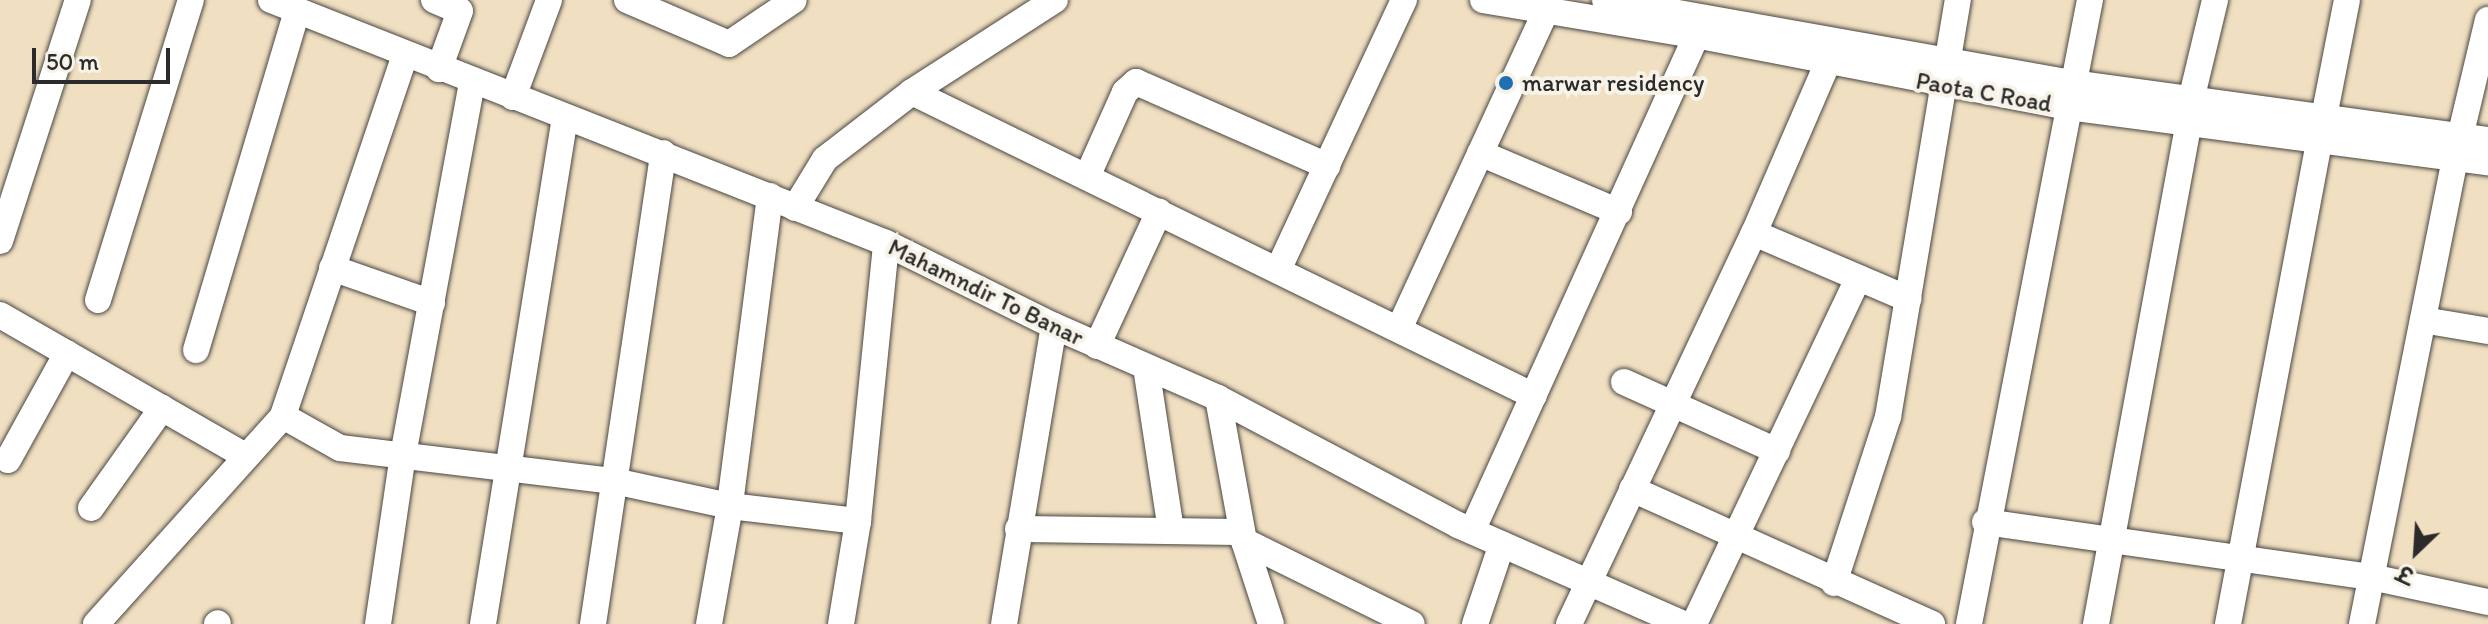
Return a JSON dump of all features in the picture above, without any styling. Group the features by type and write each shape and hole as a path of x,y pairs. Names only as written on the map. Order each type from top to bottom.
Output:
{"street":[{"path":"0,241 78,0"},
{"path":"98,300 191,0"},
{"name":"Mahamndir To Banar","path":"271,0 439,69 663,153 886,243 1054,326 1218,398 1472,531 1588,580 1669,621"},
{"path":"434,0 460,11 439,69"},
{"path":"513,97 549,0"},
{"path":"627,0 677,10 729,44 794,0"},
{"path":"795,208 825,159 912,92 1055,0"},
{"path":"1278,270 1404,0"},
{"name":"Paota C Road","path":"1483,0 1546,11 1577,8 1704,17 1945,74 2070,95 2469,145 2488,162"},
{"path":"1472,531 1619,212 1704,17 1605,0"},
{"path":"1834,583 1888,417 1958,0"},
{"path":"1969,624 1985,522 2090,0"},
{"path":"2096,624 2190,108 2215,0"},
{"path":"2228,624 2347,0"},
{"path":"196,350 297,11"},
{"path":"1399,329 1546,11"},
{"path":"2362,624 2423,320 2469,145 2488,20"},
{"path":"1569,624 1754,233 1834,49"},
{"path":"96,624 283,416 405,55"},
{"path":"378,624 403,455 472,81"},
{"path":"1087,177 1125,92 1136,82 1327,166"},
{"path":"912,92 1534,396"},
{"path":"483,624 565,117"},
{"path":"593,624 663,153"},
{"path":"1480,153 1619,212"},
{"path":"709,624 730,506 770,196"},
{"path":"1097,346 1159,212"},
{"path":"1754,233 1908,299"},
{"path":"841,624 858,521 886,243"},
{"path":"332,268 432,303"},
{"path":"1694,624 1738,538 1858,278"},
{"path":"0,315 245,456"},
{"path":"2423,320 2488,331"},
{"path":"1004,624 1054,326"},
{"path":"8,460 67,353"},
{"path":"1146,367 1171,530"},
{"path":"1624,382 1777,451"},
{"path":"1218,398 1243,536 1271,624"},
{"path":"91,508 162,408"},
{"path":"283,416 340,448 614,481 730,506 858,521"},
{"path":"1632,489 1834,583 1932,624"},
{"path":"1985,522 2371,577 2488,602"},
{"path":"1018,529 1171,530 1243,536 1412,624"},
{"path":"1483,621 1502,544"},
{"path":"1360,598 1368,624"}],"place":[{"name":"marwar residency","path":"1506,83"}]}
